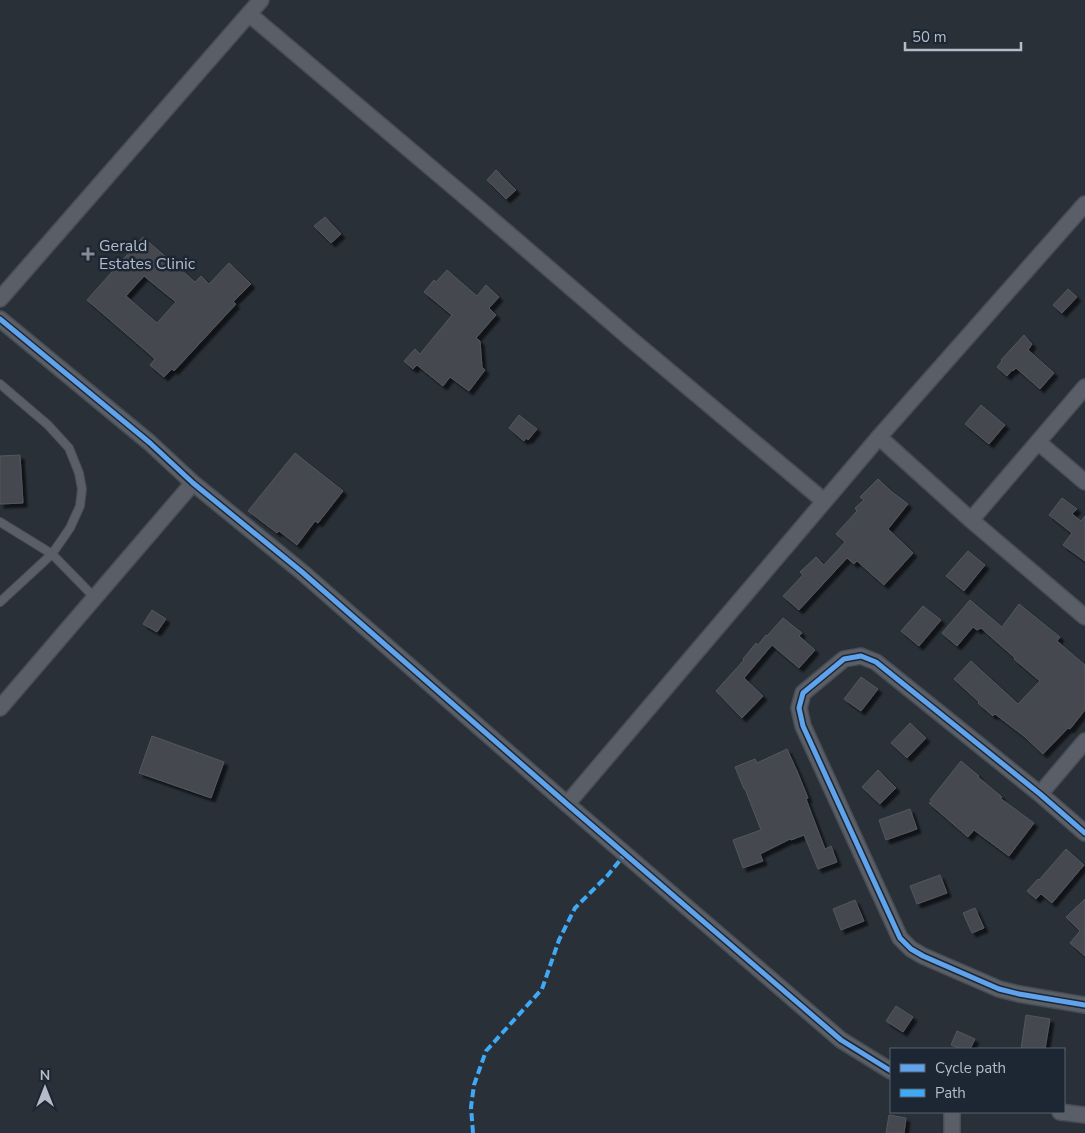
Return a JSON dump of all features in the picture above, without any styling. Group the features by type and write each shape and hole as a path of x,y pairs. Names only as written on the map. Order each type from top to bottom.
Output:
{"street":[{"path":"0,299 261,0"},
{"path":"249,14 824,501"},
{"path":"567,804 879,437 1085,204"},
{"path":"0,319 150,443 193,483 302,572 841,1040 890,1070"},
{"path":"971,520 1085,387"},
{"path":"879,437 971,520 1085,617"},
{"path":"1038,442 1085,482"},
{"path":"0,708 193,483"},
{"path":"1085,833 1040,794 876,662 861,656 844,659 803,693 799,708 802,726 900,938 923,956 999,989 1085,1005"},
{"path":"1040,794 1085,741"},
{"path":"952,1113 952,1133"},
{"path":"1065,1113 1085,1115"}],"lane":[{"path":"0,384 48,425 69,448 80,473 82,489 80,506 70,528 52,554 0,602"},
{"path":"0,522 52,554 94,597"}],"building":[{"path":"496,170 516,190 506,199 487,180"},
{"path":"325,217 341,234 331,243 314,226"},
{"path":"143,237 195,282 201,276 209,284 229,263 251,284 233,302 236,304 174,371 172,369 164,377 150,365 155,359 87,300","holes":["144,276 176,302 157,323 126,296"]},
{"path":"447,270 477,296 486,285 499,297 489,308 496,315 476,338 480,341 482,367 485,370 469,391 450,377 443,386 417,365 413,369 404,361 415,349 420,354 452,315 424,292 434,280 436,282"},
{"path":"1068,289 1077,297 1062,313 1053,305"},
{"path":"1024,335 1032,344 1028,350 1054,373 1040,389 1016,368 1007,376 997,367"},
{"path":"981,405 1005,425 989,444 965,424"},
{"path":"519,415 537,429 528,440 526,438 524,441 509,428"},
{"path":"295,453 343,491 318,523 315,521 297,545 279,531 277,533 248,511"},
{"path":"20,455 23,503 0,504 0,456"},
{"path":"878,479 908,504 888,529 913,553 884,585 857,561 854,564 847,558 799,610 783,596 803,575 800,572 816,557 824,565 845,542 836,534 857,511 855,508 864,500 860,497"},
{"path":"1062,498 1077,509 1072,514 1081,521 1085,516 1085,561 1063,545 1072,533 1049,515"},
{"path":"968,551 985,565 964,591 946,576"},
{"path":"970,600 1002,627 1019,604 1060,637 1057,641 1085,665 1085,710 1070,729 1068,728 1043,754 1025,737 995,714 993,716 954,679 971,661 1018,704 1040,681 981,628 977,630 973,627 957,646 942,633"},
{"path":"923,606 941,620 919,646 901,631"},
{"path":"152,610 166,619 157,632 143,624"},
{"path":"783,618 802,633 799,636 815,650 799,668 772,645 744,678 763,696 742,718 716,691 744,660 756,643 758,645"},
{"path":"861,677 878,689 861,711 844,699"},
{"path":"910,723 926,738 907,758 891,743"},
{"path":"152,736 224,762 211,798 139,773"},
{"path":"787,749 808,798 806,799 825,849 831,846 837,862 818,869 804,835 790,839 760,854 763,861 743,868 733,840 761,830 735,767 755,759 757,763"},
{"path":"961,761 1002,797 1000,798 1034,823 1009,856 974,830 968,837 929,803 932,802 930,800"},
{"path":"878,770 896,788 880,804 862,787"},
{"path":"910,809 917,829 886,840 879,820"},
{"path":"1066,849 1084,865 1052,903 1041,894 1036,899 1027,891"},
{"path":"940,875 947,893 917,904 910,886"},
{"path":"1085,899 1085,956 1070,943 1080,931 1066,917"},
{"path":"855,900 864,921 841,930 833,909"},
{"path":"975,908 984,928 972,933 963,913"},
{"path":"896,1006 913,1017 903,1032 886,1021"},
{"path":"1026,1015 1050,1019 1045,1048 1021,1048"},
{"path":"957,1031 975,1039 970,1048 958,1048 951,1045"},
{"path":"889,1115 906,1118 904,1133 886,1133"}],"marked path":[{"path":"473,1133 471,1107 474,1085 486,1051 542,989 559,940 575,908 608,875 625,854"}],"cycle path":[{"path":"0,319 150,443 193,483 302,572 841,1040 890,1070"},
{"path":"1085,833 1040,794 876,662 861,656 844,659 803,693 799,708 803,726 900,938 911,949 923,956 999,989 1085,1005"}],"place":[{"name":"Gerald Estates Clinic","path":"88,254"}]}
